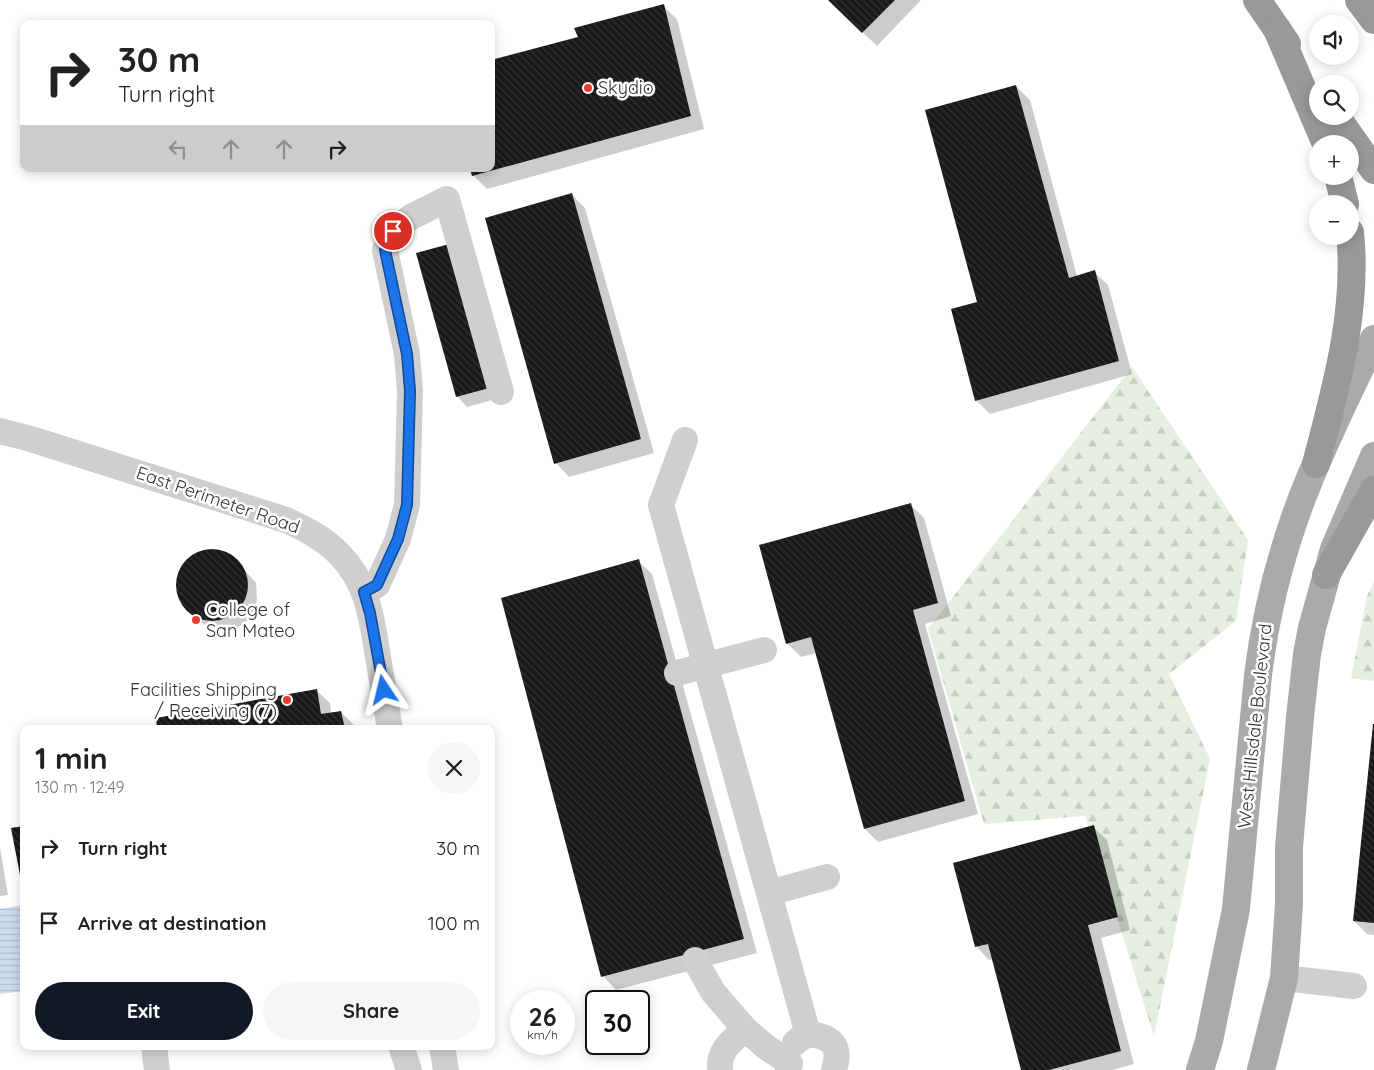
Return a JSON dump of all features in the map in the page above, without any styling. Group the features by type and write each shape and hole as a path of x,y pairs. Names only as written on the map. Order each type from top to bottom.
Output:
{"highway":[{"path":"1257,0 1309,76"},
{"path":"1359,0 1374,20"},
{"path":"1277,29 1322,135"},
{"path":"1342,125 1374,170"},
{"path":"1316,464 1337,380 1350,312 1352,272 1351,245"},
{"path":"1326,575 1374,490"}],"main road":[{"name":"West Hillsdale Boulevard","path":"1200,1070 1209,1041 1236,909 1255,705 1265,629 1279,567 1296,515 1316,464 1374,339"},
{"path":"1261,1070 1284,978 1289,904 1289,847 1302,690 1312,628 1326,575 1341,532 1374,456"}],"street":[{"path":"364,592 377,585 398,539 407,505 410,382 407,354 385,250 393,231 411,217 447,199 501,392"},
{"name":"East Perimeter Road","path":"0,431 286,520 307,530 326,543 341,556 356,574 364,592 370,613 389,725"},
{"path":"685,440 661,505 808,1034"},
{"path":"677,673 764,650"},
{"path":"770,893 827,877"},
{"path":"695,960 713,992 746,1029 790,1068"},
{"path":"1284,978 1354,986"},
{"path":"720,1070 719,1061 722,1052 728,1044 746,1029"},
{"path":"790,1068 790,1053 793,1045 800,1038 808,1034 826,1037 833,1043 837,1052 834,1070"},
{"path":"155,1050 158,1070"},
{"path":"402,1050 409,1070"},
{"path":"443,1050 446,1070"}],"green space":[{"path":"1132,367 1248,540 1236,621 1169,674 1210,759 1154,1036 1085,816 984,824 928,629"},
{"path":"1374,582 1374,681 1351,678 1367,596"}],"water":[{"path":"20,906 20,992 0,994 0,909"}],"building":[{"path":"828,0 895,0 862,33"},
{"name":"Skydio","path":"664,4 691,116 495,170 495,59 578,37 574,28"},
{"path":"1016,85 1069,278 1095,270 1119,361 975,401 951,309 977,302 925,110"},
{"name":"Skydio","path":"471,172 487,172 472,176"},
{"path":"572,193 641,439 554,464 485,218"},
{"path":"453,243 493,387 456,397 416,253"},
{"path":"911,503 938,603 913,610 965,801 864,829 811,637 786,644 759,545"},
{"path":"212,549 232,555 242,565 248,585 242,605 232,615 212,621 192,615 182,605 176,585 182,565 192,555"},
{"path":"639,559 744,939 601,977 501,598"},
{"name":"Facilities Shipping / Receiving (7)","path":"317,689 321,714 341,711 344,725 157,725 156,718"},
{"path":"1374,724 1374,923 1353,921"},
{"path":"1094,825 1118,917 1088,925 1121,1051 1049,1070 1021,1070 988,944 975,947 953,863"},
{"path":"20,827 20,875 11,828"}],"place":[{"name":"Skydio","path":"588,88"},
{"name":"College of San Mateo","path":"196,620"},
{"name":"Facilities Shipping / Receiving (7)","path":"287,700"}],"route":[{"path":"384,690 370,613 364,592 377,585 398,539 407,505 410,391 407,354 385,250 393,231"}]}
